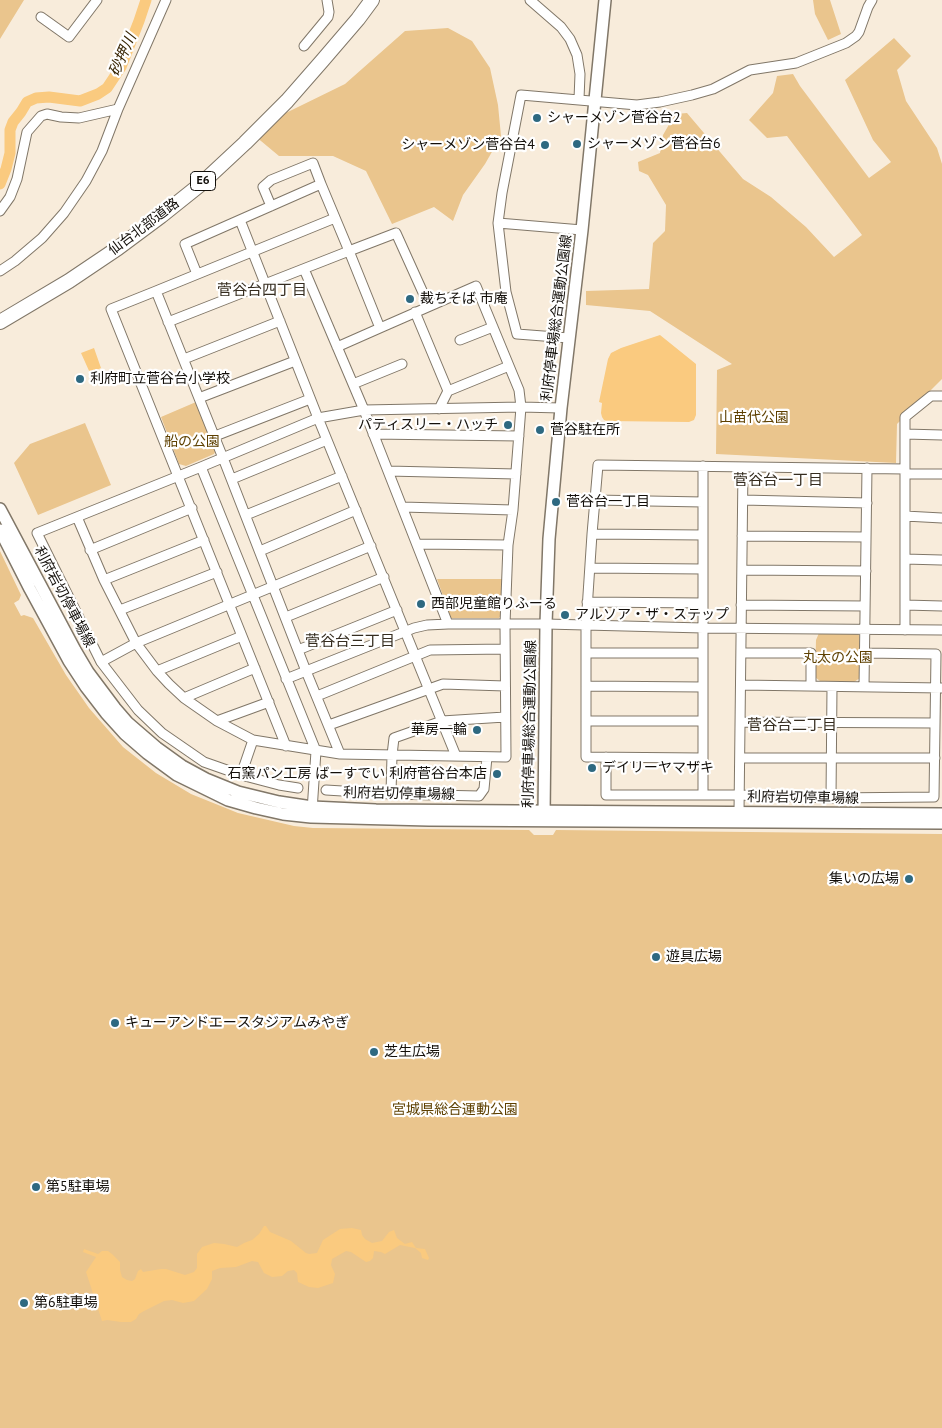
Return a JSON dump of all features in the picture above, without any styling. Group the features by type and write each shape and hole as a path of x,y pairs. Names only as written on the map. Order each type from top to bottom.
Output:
{"highway":[{"name":"仙台北部道路","path":"0,322 69,281 118,248 201,184 287,101 322,62 372,0"}],"main road":[{"name":"利府停車場総合運動公園線","path":"544,816 549,538 561,408 582,230 605,0"},
{"name":"利府岩切停車場線","path":"0,508 75,650 101,691 128,723 182,766 206,779 238,792 312,812"},
{"name":"利府岩切停車場線","path":"0,530 69,661 106,713 125,734 177,775 228,800 283,814 312,812 429,820 739,812 942,814"},
{"name":"利府岩切停車場線","path":"544,816 942,823"}],"street":[{"path":"41,17 70,37 97,0"},
{"path":"0,271 42,238 64,212 86,181 102,151 118,109 166,0"},
{"path":"304,46 328,17 328,0"},
{"path":"530,0 561,27 570,39 577,55 580,74 578,99"},
{"path":"569,338 516,334 506,292 498,223 521,95 637,105 675,99 713,89 750,70 803,61 846,43 859,32 872,0"},
{"path":"0,211 10,197 18,179 27,132 41,116 47,114 79,118 118,109"},
{"path":"271,206 263,187 271,180 313,163 380,328"},
{"path":"197,274 185,244 321,184"},
{"path":"286,746 111,309 335,218"},
{"path":"240,220 310,399 456,756"},
{"path":"498,223 582,230"},
{"path":"168,322 396,233 429,306"},
{"path":"304,269 364,410 448,624"},
{"path":"77,517 104,580 136,643 157,671 184,698 217,721 253,740 340,754 506,757 505,624 508,546 513,510 521,408 519,390 476,286 337,346"},
{"path":"156,291 340,754"},
{"path":"415,312 448,391"},
{"path":"184,359 280,321"},
{"path":"460,340 493,327"},
{"path":"199,398 295,361"},
{"path":"353,384 402,364"},
{"path":"439,409 448,391 509,366"},
{"path":"905,630 905,417 931,396 942,396"},
{"path":"215,436 310,399"},
{"path":"298,788 241,775 204,762 162,733 138,710 101,662 37,533 318,418 364,410 561,408"},
{"path":"373,434 519,436"},
{"path":"905,434 942,435"},
{"path":"232,479 327,440"},
{"path":"702,758 586,757 586,625 598,465 867,468 942,474"},
{"path":"702,795 703,466"},
{"path":"201,467 316,751 312,812"},
{"path":"739,812 743,467"},
{"path":"864,687 867,468"},
{"path":"388,472 516,474"},
{"path":"246,515 342,476"},
{"path":"595,500 703,502"},
{"path":"743,500 867,503"},
{"path":"402,507 513,510"},
{"path":"90,550 192,508"},
{"path":"260,551 356,510"},
{"path":"905,516 942,518"},
{"path":"592,534 703,535"},
{"path":"742,536 866,537"},
{"path":"104,580 204,540"},
{"path":"418,544 508,546"},
{"path":"101,662 136,643 371,546"},
{"path":"905,559 941,560"},
{"path":"590,568 703,569"},
{"path":"742,570 866,571"},
{"path":"120,610 217,572"},
{"path":"286,617 384,577"},
{"path":"587,602 703,603"},
{"path":"742,605 866,606"},
{"path":"905,606 942,606"},
{"path":"298,650 397,610"},
{"path":"286,679 406,631 426,625 546,624 741,629 942,630"},
{"path":"157,671 242,636"},
{"path":"317,696 430,650 505,649"},
{"path":"586,652 702,652"},
{"path":"741,653 811,653 812,686"},
{"path":"606,757 606,795 740,795 831,798 934,797 935,724 939,688 936,654 865,653"},
{"path":"184,698 255,668"},
{"path":"329,725 442,684 505,686"},
{"path":"741,685 939,688"},
{"path":"586,686 702,686"},
{"path":"831,798 832,687"},
{"path":"217,721 268,702"},
{"path":"391,794 394,738 442,721 505,717"},
{"path":"586,721 702,721"},
{"path":"740,722 935,724"},
{"path":"241,775 253,740"},
{"path":"326,790 479,796 484,789 486,757"},
{"path":"740,758 935,758"}],"green space":[{"path":"0,0 24,0 0,39"},
{"path":"813,0 830,0 841,34 828,40 815,14"},
{"path":"448,28 472,41 490,68 498,105 501,136 485,164 463,195 453,221 434,207 392,224 366,171 333,156 279,156 249,131 345,84 405,31"},
{"name":"山苗代公園","path":"894,38 911,56 897,70 906,101 937,148 942,164 942,379 897,424 896,463 716,454 717,370 732,364 650,311 586,305 586,291 649,289 653,243 665,231 666,205 648,175 639,171 638,162 660,153 663,135 675,114 687,113 743,179 771,197 806,227 834,257 862,235 787,136 767,138 749,120 773,93 777,76 793,74 869,178 891,162 873,140 845,80"},
{"name":"船の公園","path":"196,402 217,448 214,454 186,466 179,464 161,417"},
{"path":"85,423 111,485 38,515 14,463 30,444"},
{"name":"宮城県総合運動公園","path":"0,551 21,595 19,600 14,603 21,616 33,618 66,675 89,708 123,747 156,773 191,794 238,813 294,826 313,828 529,830 534,835 553,835 556,830 942,834 942,1428 0,1428"},
{"path":"437,579 503,579 502,614 499,618 451,618"},
{"name":"丸太の公園","path":"855,632 859,635 860,678 854,682 820,681 815,677 816,640 819,633"}],"shaded area":[{"path":"660,335 696,364 696,415 694,420 689,422 604,420 601,413 602,403 599,402 611,353"},
{"path":"94,348 101,368 90,373 81,353"},
{"path":"264,1226 270,1232 291,1241 309,1254 317,1253 323,1240 340,1229 352,1228 361,1230 365,1239 372,1243 382,1241 389,1232 394,1230 397,1238 405,1244 412,1242 416,1248 425,1249 429,1258 428,1260 422,1258 421,1253 415,1248 400,1245 385,1254 374,1251 373,1258 366,1262 351,1252 346,1251 332,1259 331,1265 335,1274 333,1283 318,1288 309,1287 298,1282 297,1273 294,1270 288,1271 282,1276 272,1277 264,1273 258,1262 252,1261 236,1267 220,1268 212,1271 212,1279 207,1289 194,1301 183,1303 172,1300 164,1301 139,1314 131,1322 102,1321 86,1272 96,1257 83,1252 84,1249 98,1254 102,1251 108,1251 120,1262 122,1277 127,1280 132,1281 135,1279 138,1271 141,1269 143,1272 166,1269 185,1275 194,1272 197,1268 197,1254 202,1247 214,1243 237,1247 252,1240"}],"waterway":[{"name":"砂押川","path":"0,184 10,153 10,130 13,122 27,102 36,98 49,97 80,101 98,94 107,88 121,67 146,0"}],"place":[{"name":"シャーメゾン菅谷台2","path":"537,118"},
{"name":"シャーメゾン菅谷台6","path":"577,144"},
{"name":"シャーメゾン菅谷台4","path":"545,145"},
{"name":"裁ちそば 市庵","path":"410,299"},
{"name":"利府町立菅谷台小学校","path":"80,379"},
{"name":"パティスリー・ハッチ","path":"508,425"},
{"name":"菅谷駐在所","path":"540,430"},
{"name":"菅谷台一丁目","path":"556,502"},
{"name":"西部児童館りふーる","path":"421,604"},
{"name":"アルソア・ザ・ステップ","path":"565,615"},
{"name":"華房一輪","path":"477,730"},
{"name":"デイリーヤマザキ","path":"592,768"},
{"name":"石窯パン工房 ばーすでい 利府菅谷台本店","path":"497,774"},
{"name":"集いの広場","path":"909,879"},
{"name":"遊具広場","path":"656,957"},
{"name":"キューアンドエースタジアムみやぎ","path":"115,1023"},
{"name":"芝生広場","path":"374,1052"},
{"name":"第5駐車場","path":"36,1187"},
{"name":"第6駐車場","path":"24,1303"}],"district":[{"name":"菅谷台四丁目","path":"262,291"},
{"name":"菅谷台一丁目","path":"778,481"},
{"name":"菅谷台三丁目","path":"350,642"},
{"name":"菅谷台二丁目","path":"792,726"}]}
